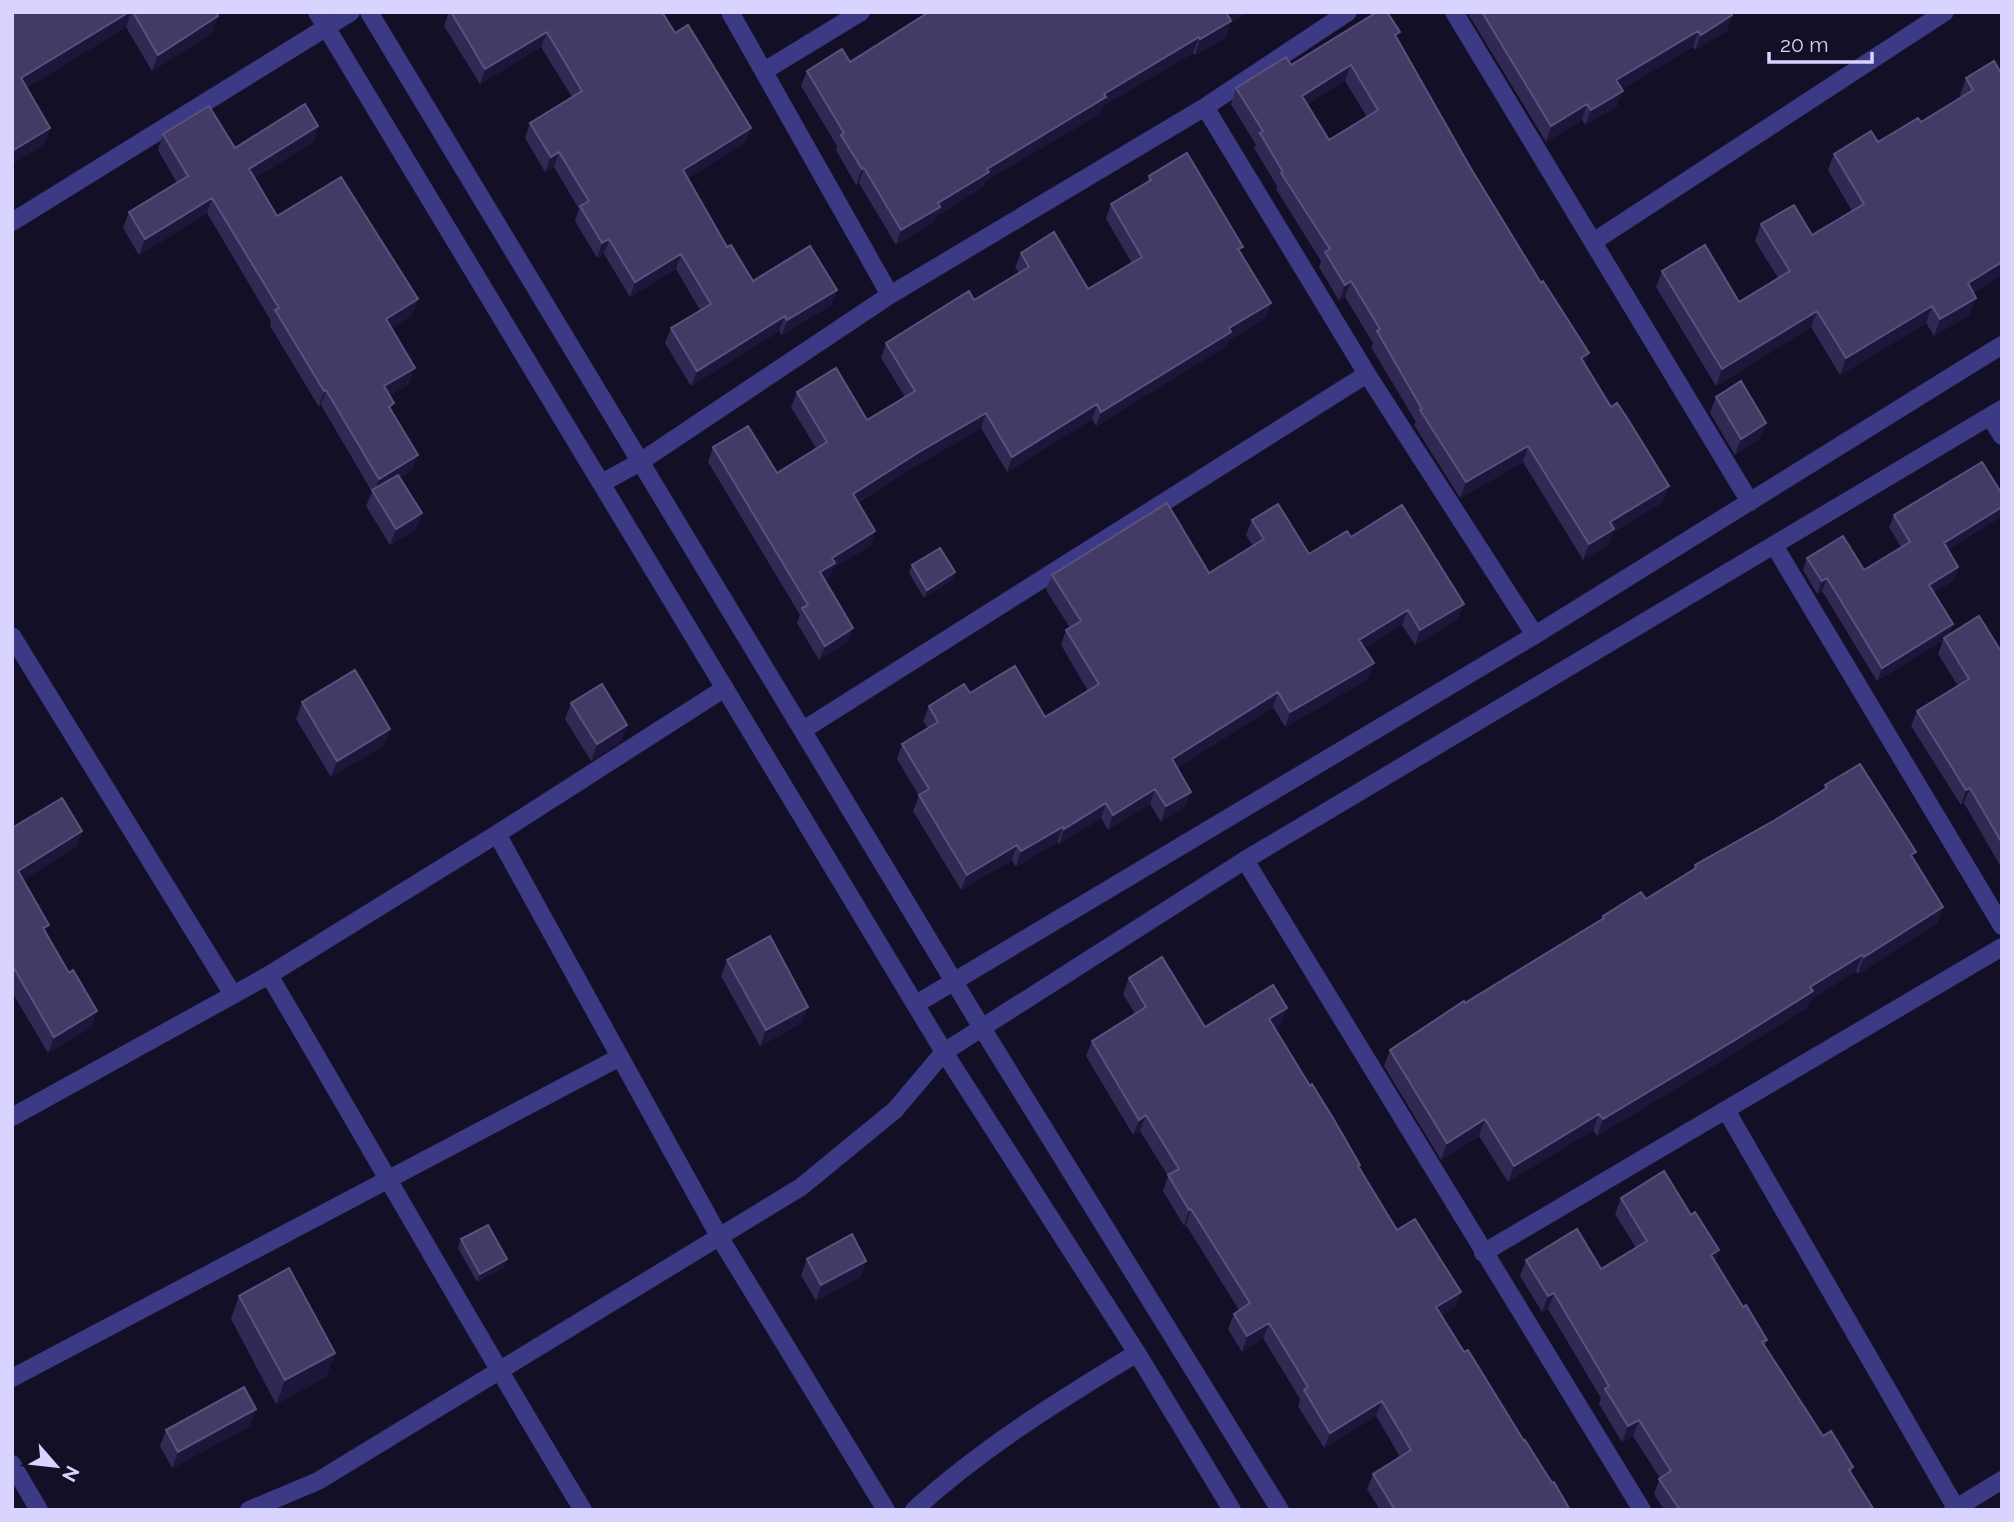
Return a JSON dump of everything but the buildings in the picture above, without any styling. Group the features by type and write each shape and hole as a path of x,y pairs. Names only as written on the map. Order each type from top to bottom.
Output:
{"street":[{"path":"12,222 321,20 351,12"},
{"path":"369,12 982,1027 1280,1510"},
{"path":"730,12 890,295"},
{"path":"764,71 861,12"},
{"path":"601,483 640,462 890,295 1205,107 1348,12"},
{"path":"1454,12 1750,502"},
{"path":"1592,242 1945,12"},
{"path":"321,20 944,1052 1137,1353 1232,1510"},
{"path":"1205,107 1367,373 1535,635"},
{"path":"916,1004 1535,635 2002,345"},
{"path":"803,730 1367,373"},
{"path":"249,1510 318,1481 801,1187 895,1110 944,1052 1245,860 1996,413 2002,436"},
{"path":"1774,545 2002,926"},
{"path":"12,636 233,993"},
{"path":"12,1117 268,975 497,834 725,688"},
{"path":"497,834 720,1238 886,1510"},
{"path":"1245,860 1642,1510"},
{"path":"1483,1252 2002,947"},
{"path":"268,975 389,1177 499,1372 583,1510"},
{"path":"12,1378 620,1057"},
{"path":"1726,1110 1954,1509 2002,1480"},
{"path":"914,1510 1037,1413 1137,1353"},
{"path":"12,1464 39,1510"}]}
